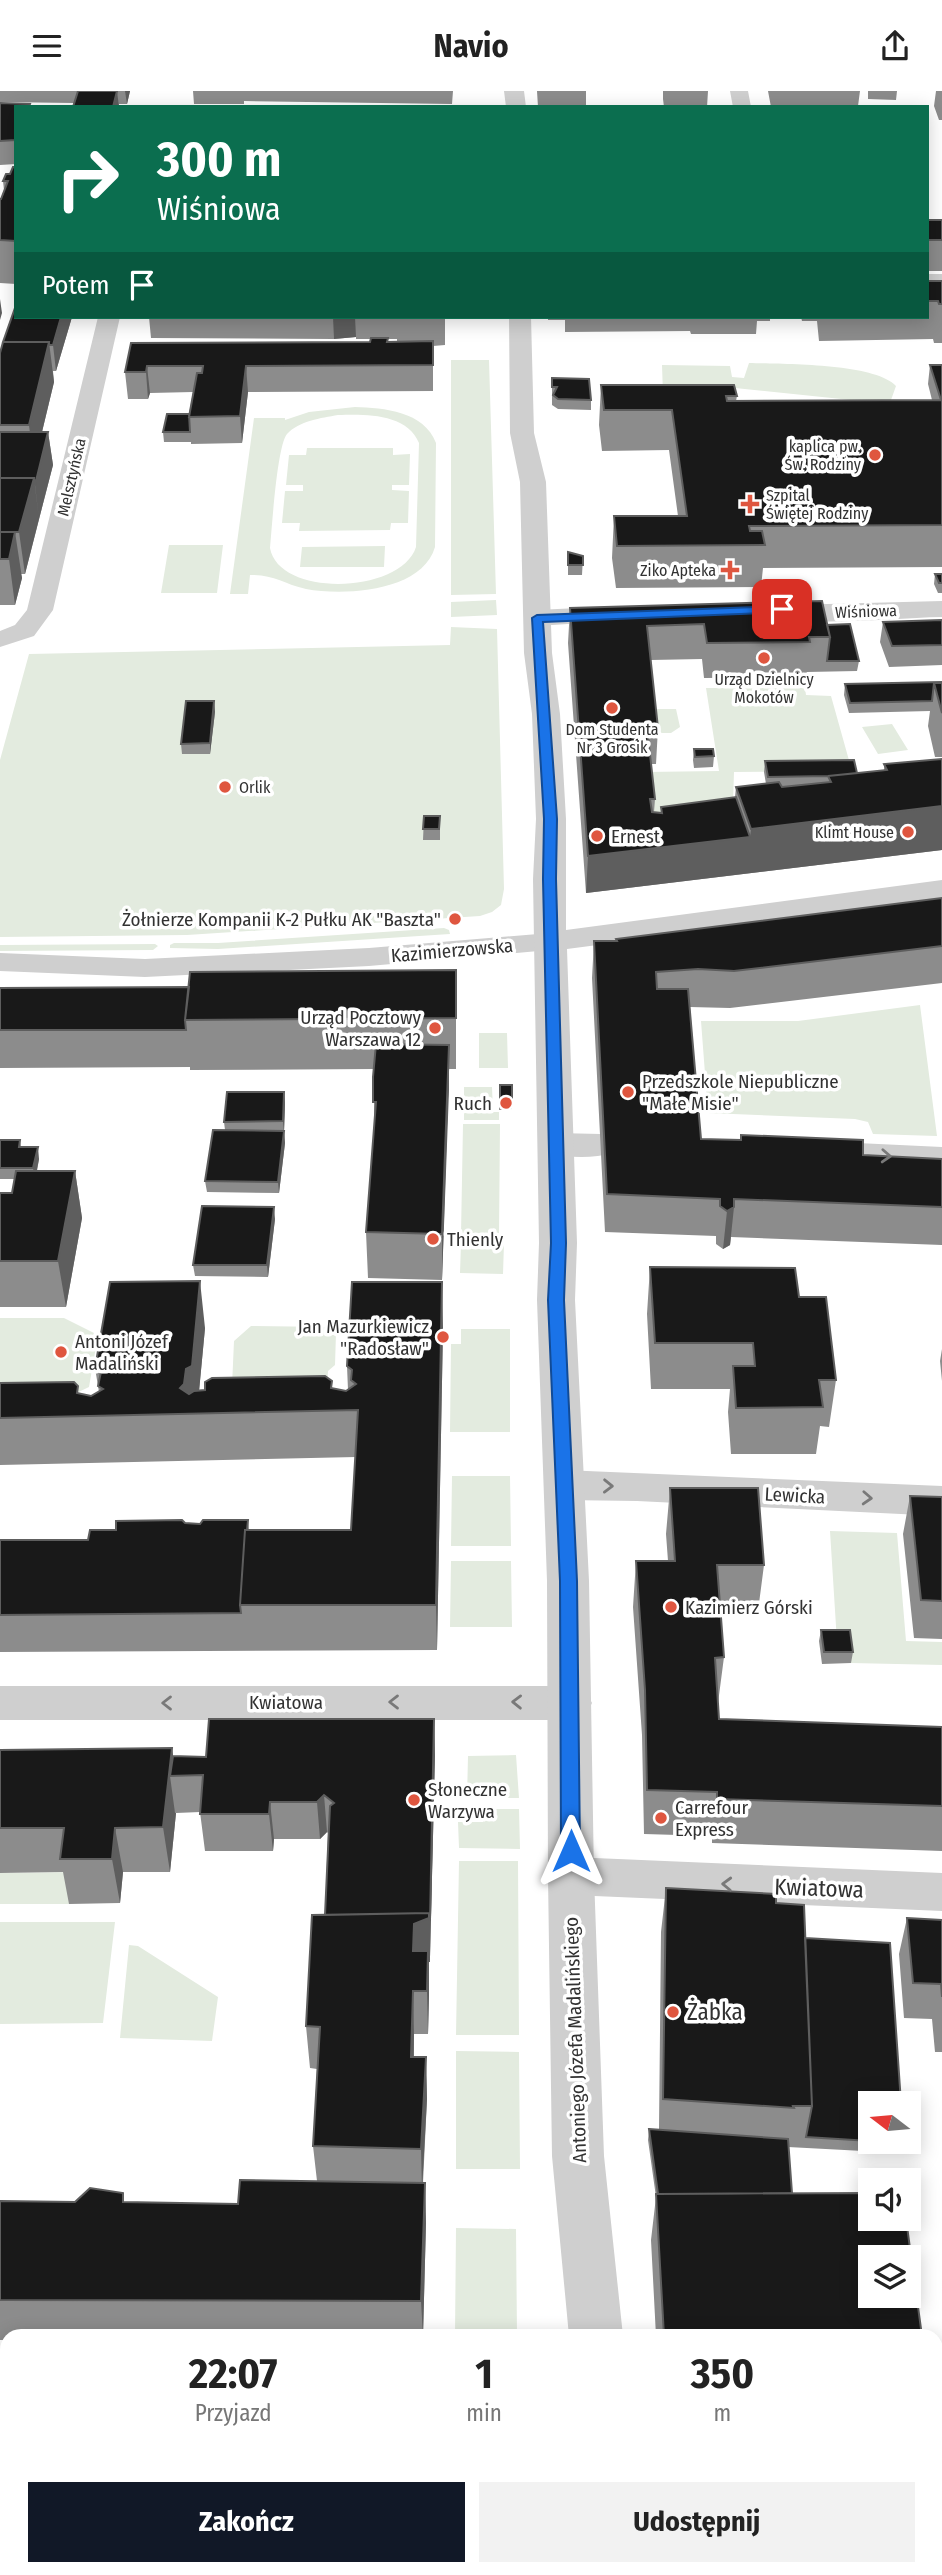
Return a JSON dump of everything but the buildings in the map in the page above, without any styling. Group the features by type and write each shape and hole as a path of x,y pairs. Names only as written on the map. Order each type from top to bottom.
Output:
{"street":[{"name":"Melsztyńska","path":"8,636 35,621 40,610 109,319"},
{"name":"Antoniego Józefa Madalińskiego","path":"520,319 521,423 533,482 537,618 551,819 550,942 558,1243 556,1300 571,1703 570,1876 578,2156 595,2329"},
{"name":"Wiśniowa","path":"755,610 827,613 942,609"},
{"path":"537,618 649,613"},
{"name":"Kazimierzowska","path":"0,962 145,968 369,957 550,942 942,890"},
{"path":"556,1144 601,1145"},
{"path":"779,1151 942,1158"},
{"name":"Lewicka","path":"563,1485 637,1486 942,1501"},
{"name":"Kwiatowa","path":"0,1703 571,1703"},
{"name":"Kwiatowa","path":"570,1876 942,1892"}],"shaded area":[{"path":"451,360 489,360 496,594 451,595"},
{"path":"749,363 849,369 885,378 896,386 891,400 854,406 851,400 735,388 726,395 663,395 662,365 730,366 732,377 744,378"},
{"path":"355,407 390,410 413,418 430,432 436,443 435,547 427,562 415,574 380,587 360,591 322,591 306,589 265,576 250,575 248,594 230,594 254,418 285,420 309,412","holes":["338,415 384,417 405,426 419,443 416,547 406,563 388,574 366,581 341,584 316,582 294,576 278,564 270,548 283,441 287,434 304,423"]},
{"path":"307,448 393,448 393,455 410,454 409,485 392,485 392,490 409,491 408,523 391,523 390,530 299,531 300,523 282,523 285,491 303,491 303,485 286,485 289,455 306,455"},
{"path":"169,545 223,545 217,593 161,593"},
{"path":"385,546 384,567 300,567 302,547"},
{"path":"496,600 497,615 451,617 451,602"},
{"name":"Orlik","path":"451,627 497,629 504,889 501,905 492,912 480,916 187,935 0,937 0,760 29,654 450,645"},
{"path":"706,688 805,688 806,695 831,696 852,771 734,772 733,803 651,821 646,772 719,771"},
{"path":"650,709 676,709 680,727 671,733 653,733"},
{"path":"892,724 908,750 878,754 862,727"},
{"path":"444,928 449,930 450,934 218,949 170,948 174,943 218,943"},
{"path":"0,945 158,946 153,950 0,951"},
{"path":"920,1005 937,1136 873,1134 868,1122 855,1119 708,1113 701,1021 798,1021"},
{"path":"479,1033 507,1033 508,1068 479,1068"},
{"path":"464,1087 492,1087 493,1112 499,1112 499,1120 464,1120"},
{"path":"463,1124 500,1124 499,1234 461,1234"},
{"path":"461,1243 504,1243 503,1274 460,1273"},
{"path":"0,1318 64,1318 98,1335 89,1387 41,1410 0,1403"},
{"path":"251,1326 330,1327 336,1333 335,1365 328,1371 327,1387 232,1386 234,1341"},
{"path":"461,1329 510,1329 510,1432 450,1432 451,1344 461,1344"},
{"path":"452,1476 510,1476 511,1546 451,1546"},
{"path":"830,1531 897,1533 906,1641 942,1642 942,1665 851,1663 848,1642 837,1642"},
{"path":"451,1561 511,1561 512,1627 450,1627"},
{"path":"516,1755 519,1798 467,1798 468,1756"},
{"path":"483,1809 519,1809 520,1849 459,1848 458,1822 483,1822"},
{"path":"459,1861 518,1861 519,2035 456,2035"},
{"path":"73,1872 69,1904 0,1904 0,1873"},
{"path":"0,1922 115,1922 103,2023 0,2024"},
{"path":"129,1945 138,1946 218,1997 212,2041 120,2038"},
{"path":"456,2051 519,2052 520,2169 456,2169"},
{"path":"456,2228 516,2229 517,2329 455,2329"}],"place":[{"name":"kaplica pw. Św. Rodziny","path":"875,455"},
{"name":"Szpital Świętej Rodziny","path":"750,504"},
{"name":"Ziko Apteka","path":"730,570"},
{"name":"Urząd Dzielnicy Mokotów","path":"764,658"},
{"name":"Dom Studenta Nr 3 Grosik","path":"612,708"},
{"name":"Orlik","path":"225,787"},
{"name":"Klimt House","path":"908,832"},
{"name":"Ernest","path":"597,836"},
{"name":"Żołnierze Kompanii K-2 Pułku AK \"Baszta\"","path":"455,919"},
{"name":"Urząd Pocztowy Warszawa 12","path":"435,1028"},
{"name":"Przedszkole Niepubliczne \"Małe Misie\"","path":"628,1092"},
{"name":"Ruch","path":"506,1103"},
{"name":"Thienly","path":"433,1239"},
{"name":"Jan Mazurkiewicz \"Radosław\"","path":"443,1337"},
{"name":"Antoni Józef Madaliński","path":"61,1352"},
{"name":"Kazimierz Górski","path":"671,1607"},
{"name":"Słoneczne Warzywa","path":"414,1800"},
{"name":"Carrefour Express","path":"661,1818"},
{"name":"Żabka","path":"673,2012"}],"route":[{"path":"571,1851 568,1581 556,1300 558,1243 549,879 551,819 546,714 538,653 537,618 782,609"}]}
